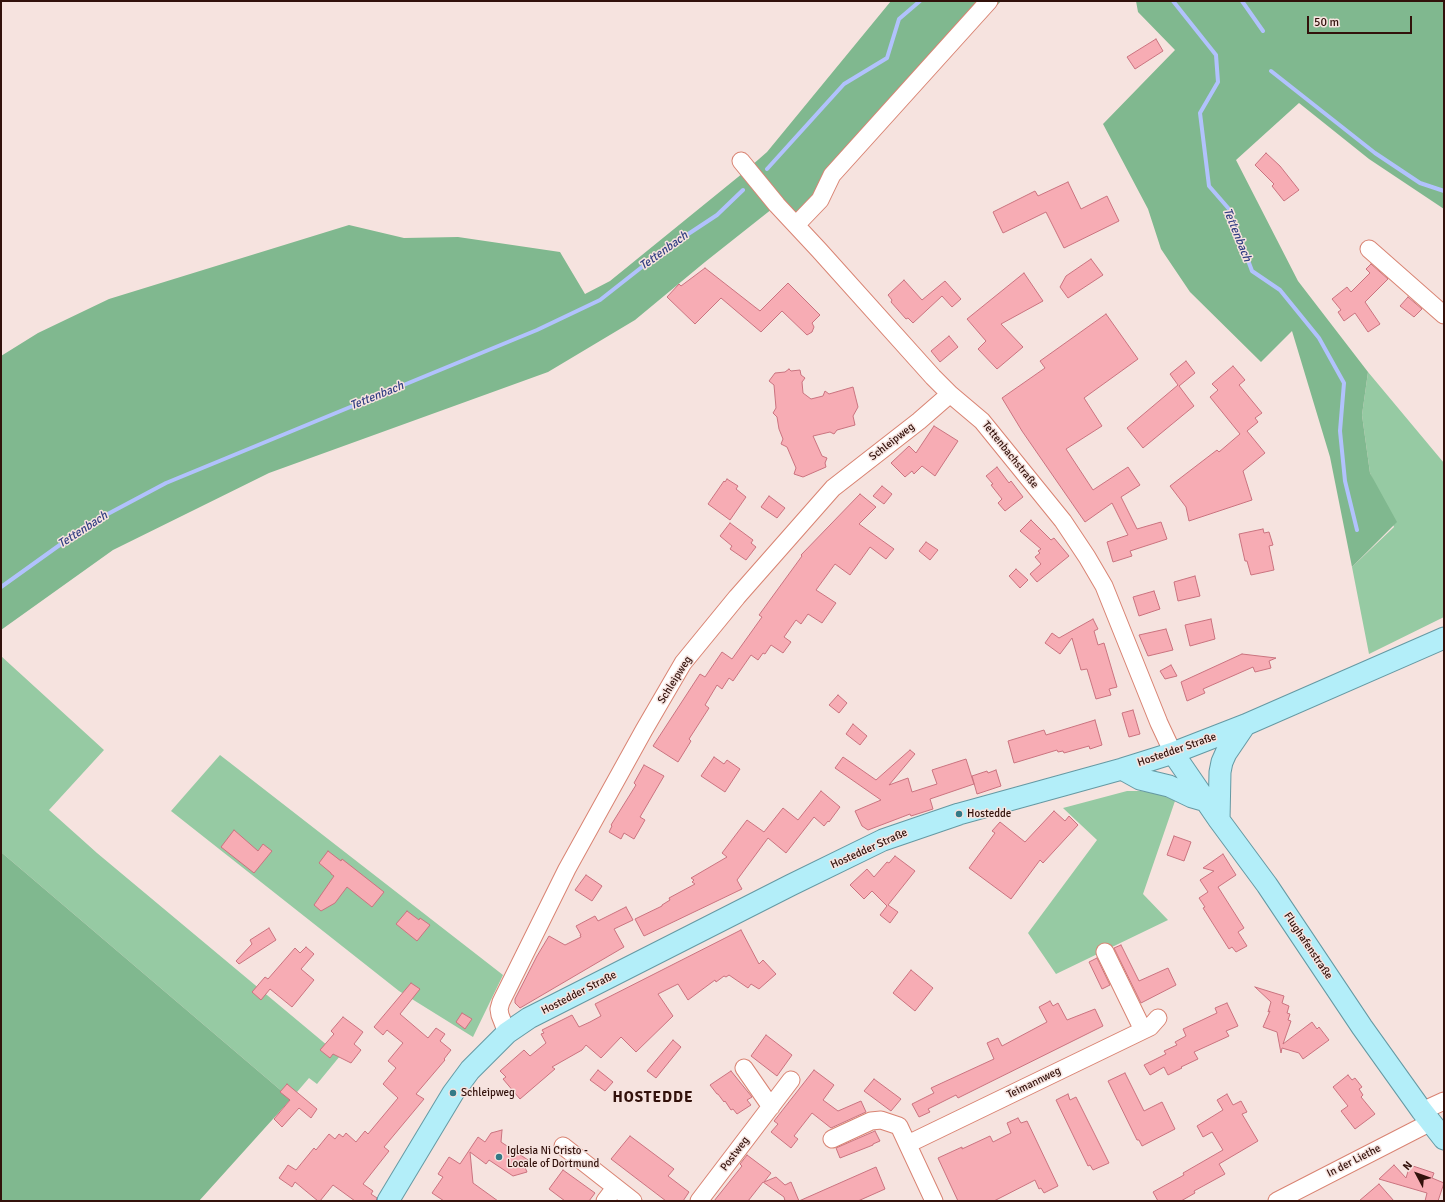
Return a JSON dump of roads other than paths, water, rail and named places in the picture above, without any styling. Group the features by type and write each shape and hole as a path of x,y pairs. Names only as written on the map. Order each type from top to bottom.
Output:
{"main road":[{"name":"Hostedder Straße","path":"388,1201 459,1085 474,1064 507,1033 529,1018 574,994 883,840 959,814 1122,769 1173,753 1245,726 1444,638"},
{"path":"1219,820 1220,772 1222,762 1226,753 1245,726"},
{"name":"Flughafenstraße","path":"1173,753 1219,820 1267,885 1362,1027 1426,1117 1444,1139"},
{"path":"1122,769 1140,779 1169,786 1192,797 1206,801"}],"street":[{"path":"796,225 820,200 832,175 989,1"},
{"name":"Tettenbachstraße","path":"742,162 777,205 933,377 950,394 982,420 1063,521 1104,586 1161,728 1173,753"},
{"path":"1369,249 1444,315"},
{"name":"Schleipweg","path":"507,1033 500,1015 500,1002 567,869 644,730 684,663 737,597 833,488 919,421 950,394"},
{"path":"1105,952 1143,1030"},
{"name":"Teimannweg","path":"908,1144 1150,1027 1158,1018"},
{"path":"744,1068 771,1107"},
{"name":"Postweg","path":"699,1201 791,1080"},
{"name":"In der Liethe","path":"1277,1201 1426,1117 1444,1101"},
{"path":"832,1139 871,1121 881,1120 900,1126 934,1201"},
{"path":"563,1146 610,1194 633,1201"}],"waterway":[{"name":"Tettenbach","path":"767,169 844,84 887,58 899,19 920,1"},
{"name":"Tettenbach","path":"1173,1 1216,55 1218,82 1200,113 1209,186 1229,209 1252,271 1280,290 1319,338 1344,383 1340,431 1345,481 1357,530"},
{"path":"1242,1 1263,31"},
{"path":"1271,71 1375,153 1420,183 1444,191"},
{"name":"Tettenbach","path":"1,587 89,524 166,483 537,330 600,300 661,252 717,215 743,190"}],"place":[{"name":"Hostedde","path":"959,814"},
{"name":"Schleipweg","path":"453,1093"},
{"name":"Iglesia Ni Cristo - Locale of Dortmund","path":"499,1157"}],"district":[{"name":"HOSTEDDE","path":"653,1098"}]}
